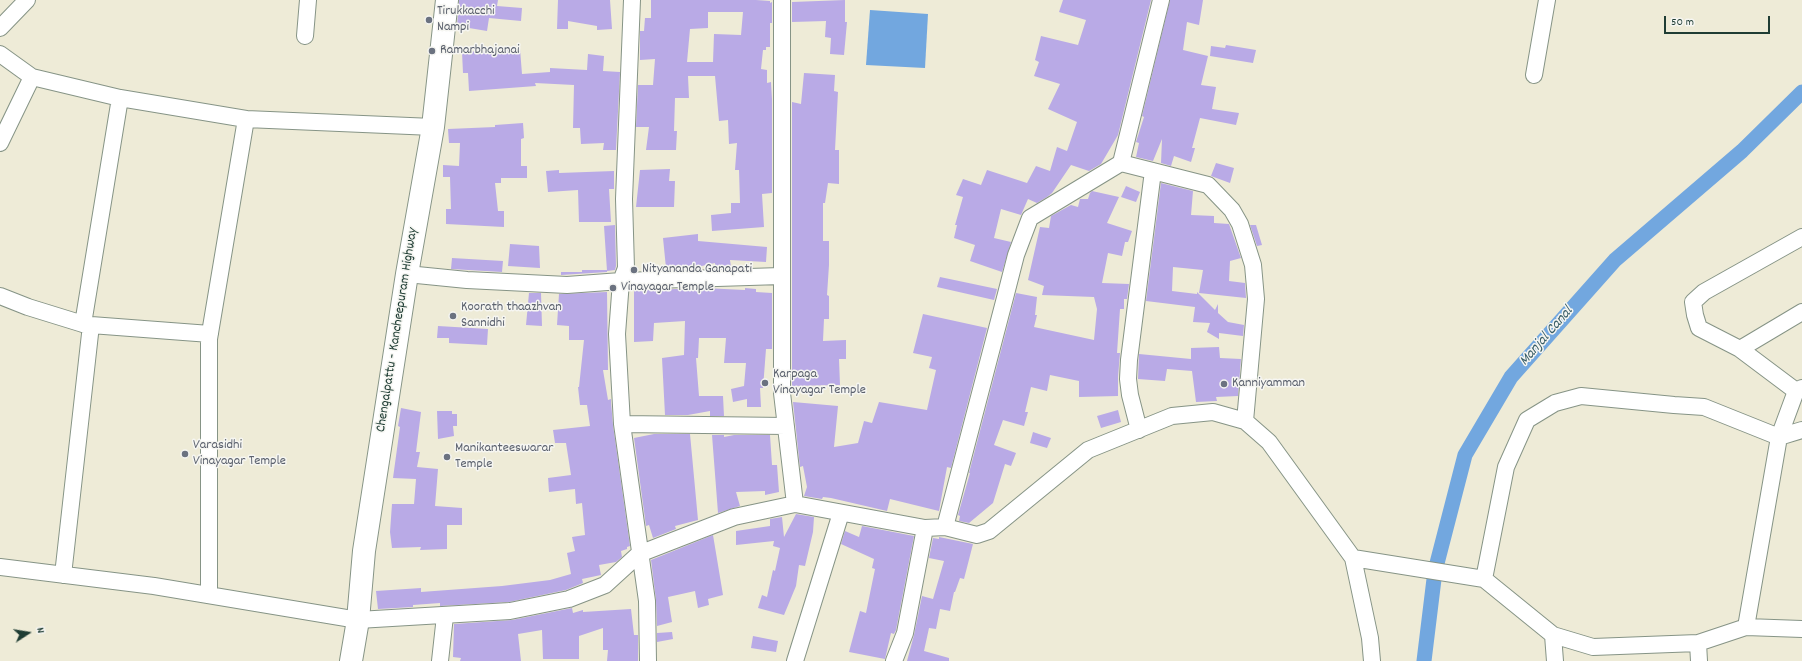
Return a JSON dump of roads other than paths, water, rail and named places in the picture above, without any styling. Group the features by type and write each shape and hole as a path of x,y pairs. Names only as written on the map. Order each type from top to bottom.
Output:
{"highway":[{"name":"Chengalpattu - Kancheepuram Highway","path":"351,661 358,620 364,551 407,274 432,127 447,0"}],"street":[{"path":"0,28 27,0"},
{"path":"304,36 308,0"},
{"path":"632,0 624,199 626,268 621,281 617,334 622,424 639,554 647,601 648,661"},
{"path":"782,0 782,393 795,504"},
{"path":"945,527 1016,255 1030,218 1121,163 1161,0"},
{"path":"1534,75 1547,0"},
{"path":"0,54 32,77 120,98 246,119 432,127"},
{"path":"0,143 32,77"},
{"path":"63,575 87,324 120,98"},
{"path":"209,595 210,334 246,119"},
{"path":"1121,163 1208,184 1232,210 1240,224 1253,265 1256,299 1246,421"},
{"path":"1139,430 1130,395 1128,379 1153,171"},
{"path":"1746,627 1779,437 1799,390 1740,350 1699,328 1693,302 1704,292 1802,237"},
{"path":"407,274 467,280 567,285 621,281 781,276"},
{"path":"0,296 28,307 87,324 210,334"},
{"path":"1740,350 1802,312"},
{"path":"1484,579 1506,467 1527,420 1555,402 1581,396 1674,406 1704,407 1779,437 1802,430"},
{"path":"0,567 154,586 358,620 510,611 569,599 605,585 639,554 734,517 795,504 925,528 945,527 977,535 989,531 1088,450 1172,416 1214,412 1246,421 1269,442 1353,558 1370,638 1372,661"},
{"path":"622,424 786,426"},
{"path":"795,661 841,513"},
{"path":"894,661 905,633 925,528"},
{"path":"1353,558 1484,579 1553,635 1593,647 1698,643 1746,627 1802,629"},
{"path":"440,661 445,616"},
{"path":"1553,635 1555,661"},
{"path":"1698,643 1699,661"}],"water":[{"path":"870,10 928,14 925,68 866,65"}],"waterway":[{"name":"Manjal Canal","path":"1424,661 1435,571 1465,455 1511,377 1615,260 1742,151 1802,92"}],"place":[{"name":"Tirukkacchi Nampi","path":"429,20"},
{"name":"Ramarbhajanai","path":"432,51"},
{"name":"Nityananda Ganapati","path":"634,270"},
{"name":"Vinayagar Temple","path":"613,288"},
{"name":"Koorath thaazhvan Sannidhi","path":"453,316"},
{"name":"Karpaga Vinayagar Temple","path":"765,383"},
{"name":"Kanniyamman","path":"1224,384"},
{"name":"Varasidhi Vinayagar Temple","path":"185,454"},
{"name":"Manikanteeswarar Temple","path":"447,457"}]}
